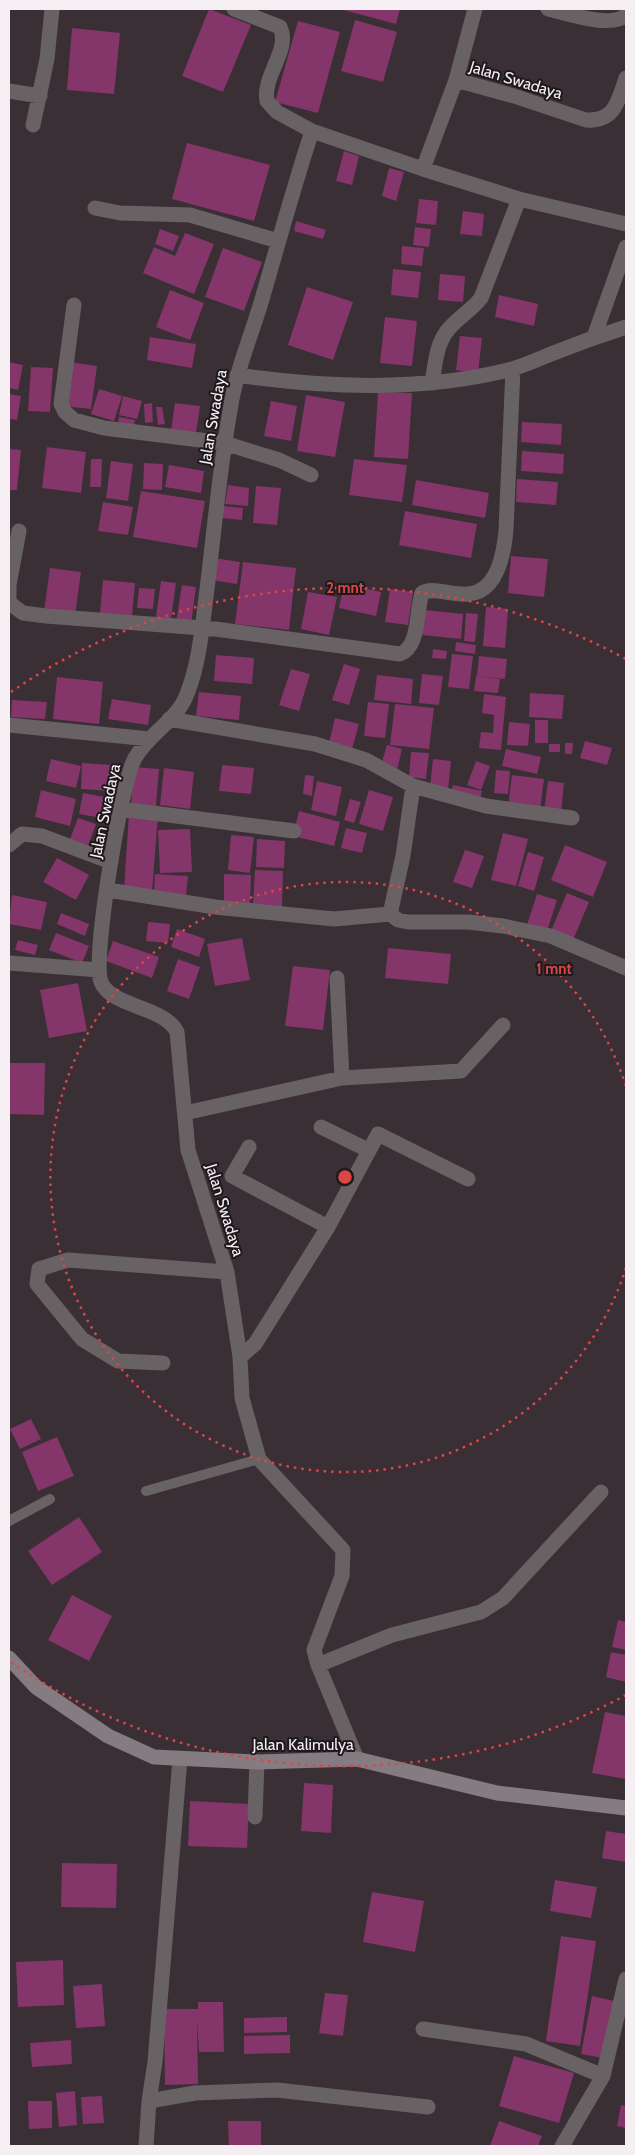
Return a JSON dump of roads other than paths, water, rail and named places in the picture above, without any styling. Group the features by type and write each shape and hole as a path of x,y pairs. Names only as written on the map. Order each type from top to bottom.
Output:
{"street":[{"path":"33,125 48,58 52,9"},
{"path":"238,9 280,27 282,40 268,84 267,101 277,112 312,131 423,169 519,199 626,224"},
{"path":"456,80 476,9"},
{"path":"548,9 610,22 622,19 626,15"},
{"name":"Jalan Swadaya","path":"423,169 456,80 514,96 586,120 598,121 611,113 626,78"},
{"path":"9,90 40,96"},
{"name":"Jalan Swadaya","path":"312,131 260,307 237,374 224,443 202,628 189,690 181,706 150,739 132,762 111,862 99,970 101,982 106,989 172,1023 177,1032 188,1150 226,1272 240,1357 242,1398 259,1459 343,1550 342,1576 314,1650 318,1665 356,1759"},
{"path":"432,384 441,339 454,323 472,310 481,298 519,199"},
{"path":"95,208 120,213 190,215 278,241"},
{"path":"594,337 626,248"},
{"path":"74,305 61,394 61,404 65,412 74,420 104,428 224,443 279,460 311,475"},
{"path":"237,374 269,379 344,384 432,384 513,369 594,337 626,327"},
{"path":"19,531 9,592 12,605 23,612 86,620 266,634 400,654 409,649 412,642 422,593 432,591 468,594 489,584 502,557 506,530 513,369"},
{"path":"169,720 315,744 366,760 413,786 486,806 572,818"},
{"path":"9,725 150,739"},
{"path":"390,914 403,856 413,786"},
{"path":"121,809 294,831"},
{"path":"9,845 22,834 42,836 111,862"},
{"path":"108,890 215,907 334,919 390,914 398,920 408,922 503,926 551,936 626,968"},
{"path":"9,963 99,970"},
{"path":"337,978 342,1078"},
{"path":"185,1113 342,1078 461,1071 503,1025"},
{"path":"321,1127 368,1150"},
{"path":"240,1357 255,1344 328,1227 378,1134 468,1179"},
{"path":"249,1147 232,1176 328,1227"},
{"path":"163,1364 118,1361 82,1339 37,1284 39,1269 68,1260 226,1272"},
{"path":"318,1665 392,1635 481,1612 503,1598 601,1492"},
{"name":"Jalan Kalimulya","path":"9,1658 36,1687 108,1736 154,1757 257,1762 356,1759 497,1793 626,1808"},
{"path":"146,2146 149,2101 155,2062 180,1759"},
{"path":"256,1817 257,1762"},
{"path":"562,2146 603,2076 626,1979"},
{"path":"423,2029 526,2044 603,2076"},
{"path":"149,2101 195,2093 277,2090 428,2107"}],"lane":[{"path":"146,1491 259,1459"},
{"path":"9,1521 50,1500"}]}
